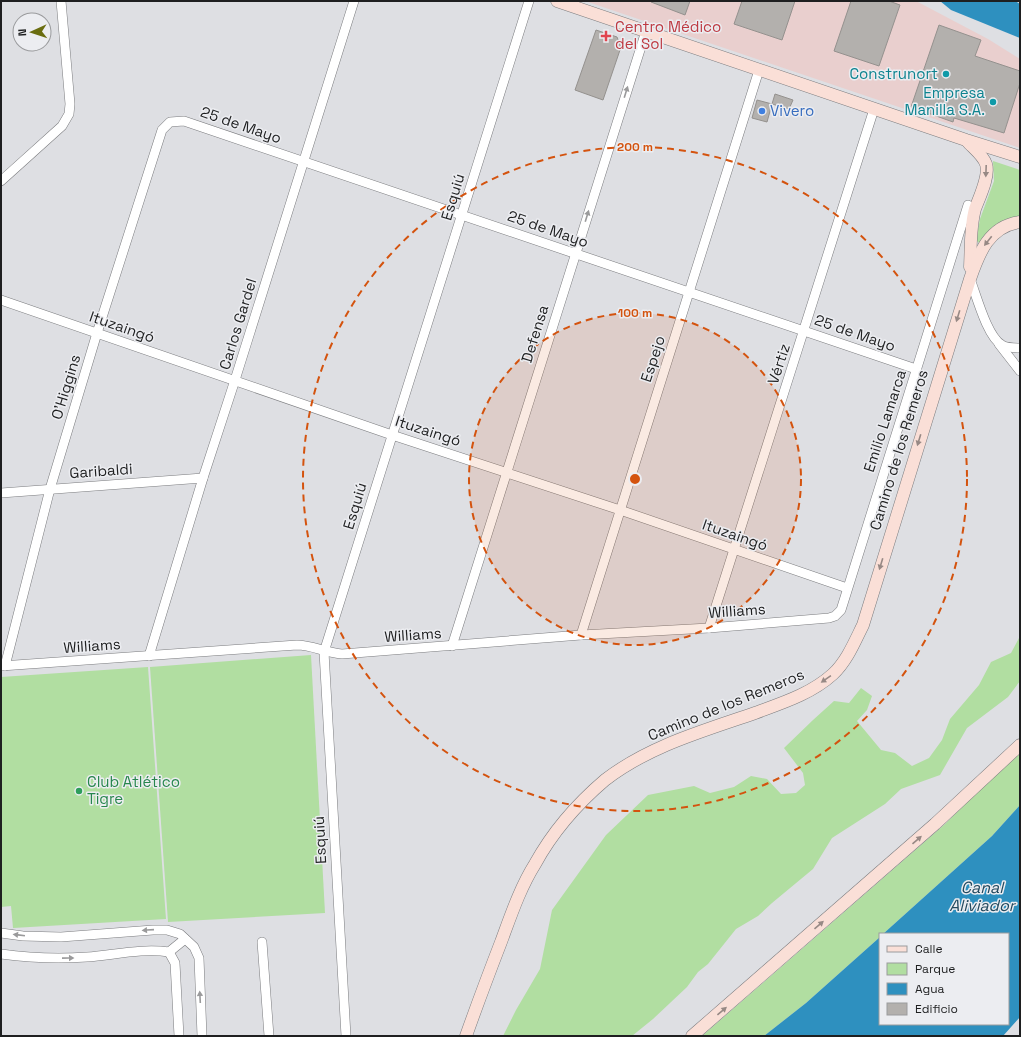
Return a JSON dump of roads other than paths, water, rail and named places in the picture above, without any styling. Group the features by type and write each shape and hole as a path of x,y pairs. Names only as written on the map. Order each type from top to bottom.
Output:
{"main road":[{"path":"557,1 1020,157"},
{"name":"Camino de los Remeros","path":"966,140 980,155 986,165 986,177 975,211 972,227 970,279"},
{"name":"Camino de los Remeros","path":"466,1036 518,897 535,863 552,837 588,796 610,777 651,752 682,738 777,705 809,691 834,674 850,652 863,624 978,257 986,242 995,232 1004,227 1020,222"},
{"path":"692,1036 936,824 1020,745"}],"street":[{"path":"1,181 62,126 69,114 70,94 65,53 62,1"},
{"name":"Carlos Gardel","path":"149,656 203,478 236,380 354,1"},
{"name":"Esquiú","path":"346,1036 324,652 529,1"},
{"name":"Defensa","path":"452,646 646,31"},
{"name":"Espejo","path":"581,635 759,70"},
{"name":"Vértiz","path":"709,628 874,109"},
{"name":"25 de Mayo","path":"170,122 184,121 916,369"},
{"name":"O'Higgins","path":"3,666 50,489 97,333 162,130 170,122"},
{"name":"Emilio Lamarca","path":"829,618 835,616 841,610 968,205"},
{"path":"970,279 989,329 1020,371"},
{"name":"Ituzaingó","path":"1,300 392,435 507,472 847,588"},
{"path":"997,341 1002,346 1020,348"},
{"name":"Garibaldi","path":"1,493 203,478"},
{"name":"Williams","path":"3,666 297,645 308,645 324,652 342,654 581,635 709,628 829,618"},
{"path":"1,933 23,936 61,937 167,930 180,934 192,945 198,958 202,1036"},
{"path":"1,954 40,958 86,957 156,950 169,952 185,939"},
{"path":"262,942 269,1036"},
{"path":"169,952 175,963 179,1036"}],"water":[{"path":"940,1 1015,1 1020,4 1020,38 951,10"},
{"name":"Canal Aliviador","path":"1020,805 1020,1017 1003,1036 764,1036 806,1003 879,938 879,1025 1009,1025 1009,933 884,933 992,836"}],"place":[{"name":"Centro Médico del Sol","path":"606,36"},
{"name":"Construnort","path":"946,74"},
{"name":"Empresa Manilla S.A.","path":"993,102"},
{"name":"Vivero","path":"762,111"},
{"name":"Club Atlético Tigre","path":"79,791"}]}
